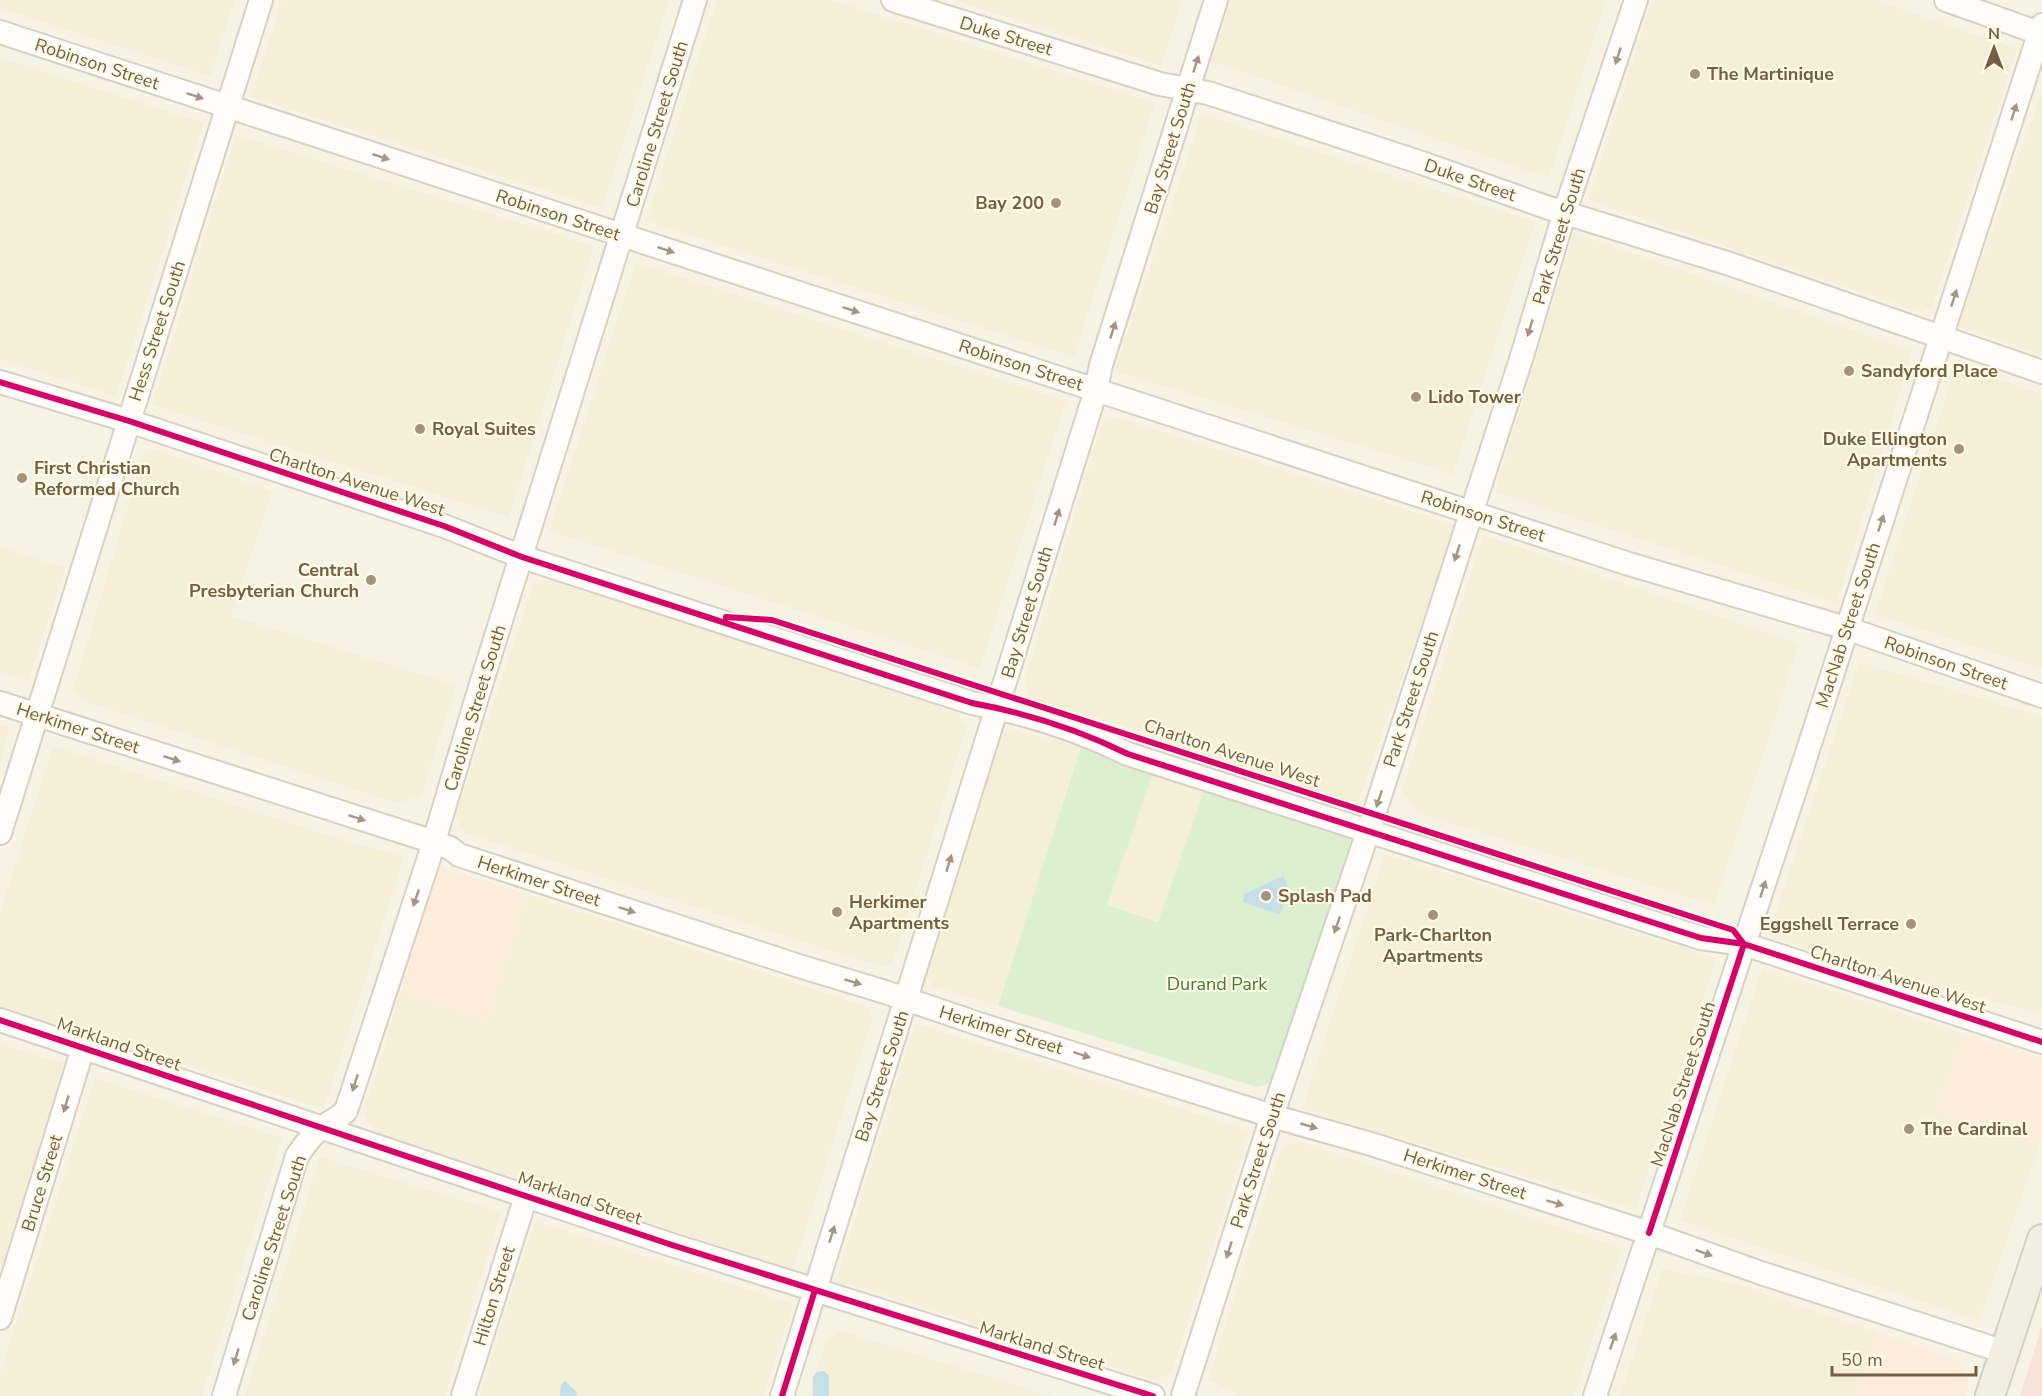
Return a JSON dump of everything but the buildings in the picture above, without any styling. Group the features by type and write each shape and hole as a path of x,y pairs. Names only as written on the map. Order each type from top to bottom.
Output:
{"main road":[{"path":"1990,1396 2042,1239"}],"street":[{"name":"Hess Street South","path":"0,833 261,0"},
{"name":"Caroline Street South","path":"224,1396 297,1156 321,1128 346,1111 434,842 695,0"},
{"name":"Duke Street","path":"893,0 1160,84 1208,93 1730,264 2042,372"},
{"name":"Bay Street South","path":"782,1396 1216,0"},
{"name":"Park Street South","path":"1183,1396 1272,1116 1368,830 1522,356 1565,211 1636,0"},
{"path":"1946,0 2041,30"},
{"name":"MacNab Street South","path":"1595,1396 2041,30"},
{"name":"Robinson Street","path":"0,32 1637,566 1846,628 2042,696"},
{"name":"Charlton Avenue West","path":"0,382 129,421 444,526 522,557 972,703 997,707 1099,740 1128,754 1701,938 1744,944 2042,1042"},
{"name":"Herkimer Street","path":"0,703 434,842 450,848 459,855 906,999 1649,1233 1761,1273 2005,1352"},
{"name":"Markland Street","path":"0,1020 672,1245 1153,1396"},
{"name":"Bruce Street","path":"0,1318 83,1048"},
{"name":"Hilton Street","path":"463,1396 525,1196"}],"shaded area":[{"path":"0,0 235,0 210,76 0,8"},
{"path":"282,0 669,0 602,208 251,97"},
{"path":"717,0 831,0 1155,103 1074,357 646,221"},
{"path":"954,0 1182,0 1161,66"},
{"path":"1231,0 1606,0 1549,178 1211,61"},
{"path":"1652,0 1875,0 2017,49 1932,307 1921,313 1589,200"},
{"path":"0,58 204,123 116,396 0,359"},
{"path":"2042,91 2042,355 1958,327"},
{"path":"1202,114 1535,222 1453,474 1115,371"},
{"path":"236,135 594,246 509,517 152,405"},
{"path":"1574,233 1912,351 1837,603 1495,492"},
{"path":"636,263 1066,401 980,668 549,531"},
{"path":"1956,366 2042,394 2042,669 1875,614"},
{"path":"1115,417 1456,525 1356,808 1122,726 1030,698 1024,682 1103,421"},
{"path":"154,449 272,491 231,616 456,685 421,797 396,803 81,700 73,690 144,452"},
{"path":"1483,535 1799,644 1714,905 1418,813 1402,791"},
{"path":"0,547 65,568 28,681 0,672"},
{"path":"550,579 957,710 966,729 893,962 882,967 465,833 455,817 534,583"},
{"path":"1859,662 2042,717 2042,1015 1768,936"},
{"path":"0,725 10,728 0,761"},
{"path":"1015,729 1081,747 998,1006 932,986 927,976 1002,735"},
{"path":"53,746 330,836 404,857 324,1109 0,1007 0,913"},
{"path":"1153,773 1204,791 1158,922 1107,905"},
{"path":"1385,854 1716,958 1636,1209 1302,1109"},
{"path":"439,867 527,894 487,1021 401,992"},
{"path":"527,894 868,1007 872,1019 793,1270 374,1131 364,1113 401,992 487,1021"},
{"path":"1762,968 1962,1034 1935,1112 2039,1146 1979,1321 1680,1220"},
{"path":"915,1023 1250,1131 1172,1371 1156,1381 836,1280"},
{"path":"1962,1034 2042,1058 2042,1137 2039,1146 1935,1112"},
{"path":"0,1044 65,1064 0,1272"},
{"path":"95,1078 282,1138 202,1396 0,1396 0,1374"},
{"path":"1297,1141 1622,1248 1574,1396 1242,1396 1208,1380 1281,1148"},
{"path":"320,1157 501,1212 445,1396 245,1396"},
{"path":"535,1221 793,1304 763,1396 479,1396"},
{"path":"1662,1269 1735,1284 1876,1332 1856,1396 1620,1396"},
{"path":"2042,1325 2042,1396 2020,1396"},
{"path":"841,1331 1051,1396 808,1396 827,1339"},
{"path":"1876,1332 1959,1360 1969,1382 1965,1396 1856,1396"}],"green space":[{"name":"Durand Park","path":"1081,747 1153,773 1107,905 1158,922 1204,791 1340,827 1351,839 1275,1082 1257,1087 998,1006"}],"water":[{"name":"Splash Pad","path":"1283,876 1288,891 1279,914 1243,902 1244,894"},
{"path":"824,1371 829,1376 829,1396 813,1396 813,1377 817,1372"},
{"path":"565,1381 578,1396 560,1396 561,1385"}],"cycle path":[{"path":"0,382 129,421 444,526 522,557 972,703 1052,723 1128,754 1701,938 1744,944 2042,1042"},
{"path":"726,617 772,620 1733,930 1744,944"},
{"path":"1649,1233 1744,944"},
{"path":"0,1020 672,1245 1153,1396"},
{"path":"782,1396 815,1290"}],"place":[{"name":"The Martinique","path":"1695,74"},
{"name":"Bay 200","path":"1056,203"},
{"name":"Sandyford Place","path":"1849,371"},
{"name":"Lido Tower","path":"1416,397"},
{"name":"Royal Suites","path":"420,429"},
{"name":"Duke Ellington Apartments","path":"1959,449"},
{"name":"First Christian Reformed Church","path":"22,478"},
{"name":"Central Presbyterian Church","path":"371,580"},
{"name":"Splash Pad","path":"1266,896"},
{"name":"Herkimer Apartments","path":"837,912"},
{"name":"Park-Charlton Apartments","path":"1433,915"},
{"name":"Eggshell Terrace","path":"1911,924"},
{"name":"The Cardinal","path":"1909,1129"}]}
